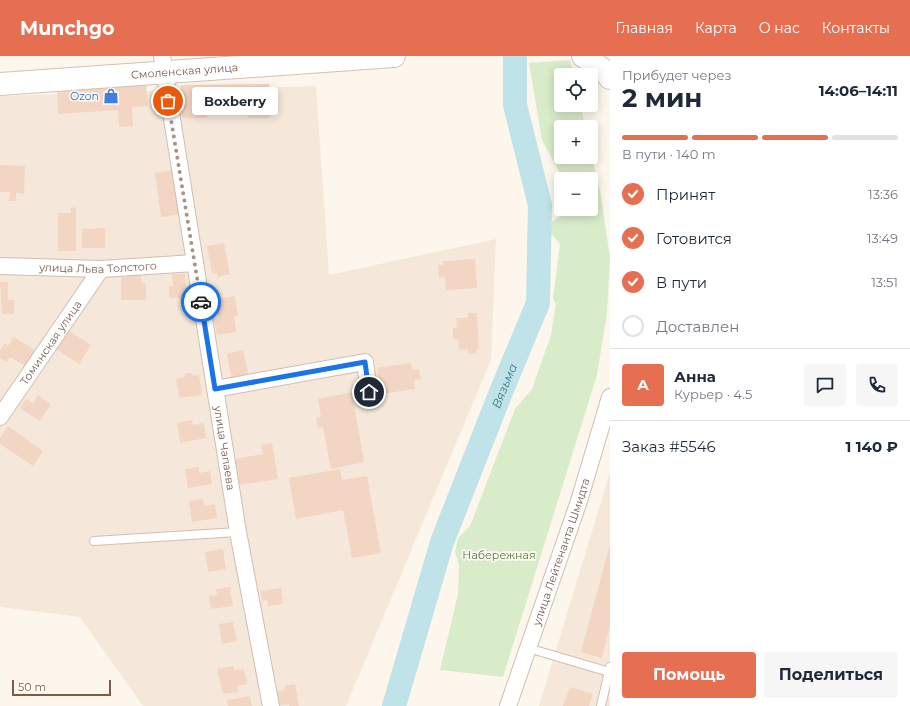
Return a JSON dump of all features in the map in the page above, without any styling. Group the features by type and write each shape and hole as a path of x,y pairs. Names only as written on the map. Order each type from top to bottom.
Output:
{"main road":[{"name":"Смоленская улица","path":"0,84 163,64 394,56"},
{"path":"583,56 605,71 610,78"}],"street":[{"name":"улица Чапаева","path":"163,64 238,532 271,706"},
{"name":"улица Льва Толстого","path":"0,266 101,269 195,263"},
{"name":"Томинская улица","path":"0,417 101,269"},
{"path":"215,389 365,362 369,392"},
{"name":"улица Лейтенанта Шмидта","path":"508,706 579,501 610,397"}],"lane":[{"path":"94,541 238,532"},
{"path":"528,648 609,669 601,706"}],"shaded area":[{"path":"316,86 329,275 496,239 491,360 346,706 143,706 80,617 0,607 0,96"},
{"path":"610,472 610,706 539,706"}],"green space":[{"name":"Набережная","path":"570,60 572,68 554,68 554,112 582,112 584,120 554,120 554,162 542,140 529,63"},
{"name":"Набережная","path":"555,164 594,164 596,172 559,172"},
{"name":"Набережная","path":"598,182 610,258 607,313 597,375 503,677 440,670 458,594 459,565 455,552 458,538 470,526 515,409 532,389 551,335 556,303 553,299 560,244 550,232 551,222 560,216 598,216"}],"building":[{"path":"146,83 148,106 132,107 133,126 119,127 118,110 58,114 57,89"},
{"path":"269,84 269,118 248,118 248,108 207,108 207,118 182,118 181,85"},
{"path":"0,165 25,166 24,194 16,193 16,201 9,201 10,192 0,192"},
{"path":"174,170 181,214 161,217 155,173"},
{"path":"76,207 76,251 58,251 58,213 71,213 71,208"},
{"path":"105,228 105,248 82,248 82,229"},
{"path":"224,243 230,274 217,277 217,273 212,274 207,246"},
{"path":"475,259 477,288 446,290 445,277 439,278 438,265 443,265 443,261"},
{"path":"172,274 185,274 186,298 169,298 169,286 173,286"},
{"path":"126,275 141,275 141,283 146,283 146,300 121,300 121,277 126,277"},
{"path":"0,282 8,282 8,300 14,300 14,314 2,314"},
{"path":"235,296 238,316 234,316 236,332 217,335 214,320 219,319 216,299"},
{"path":"468,313 477,313 479,349 476,349 477,353 469,354 468,349 459,350 458,339 453,339 453,328 457,327 456,318 468,318"},
{"path":"68,330 91,345 79,364 56,349"},
{"path":"14,337 35,350 25,366 10,357 7,362 0,358 0,351 5,343 8,346"},
{"path":"243,350 249,377 232,380 227,354"},
{"path":"411,363 412,370 419,369 421,379 414,380 415,389 381,394 377,368"},
{"path":"192,373 193,376 199,375 202,395 179,398 176,379 185,377 185,374"},
{"path":"352,392 364,462 331,469 323,427 318,428 316,418 321,417 318,399"},
{"path":"38,395 51,404 40,421 20,408 26,399 33,403"},
{"path":"192,420 193,425 204,423 206,438 180,443 177,423"},
{"path":"8,426 43,451 33,466 0,444 0,438"},
{"path":"272,443 278,479 239,485 235,459 263,454 261,445"},
{"path":"199,467 199,473 210,471 212,484 188,488 185,469"},
{"path":"340,469 342,480 367,476 381,553 352,558 343,510 296,519 289,478"},
{"path":"203,499 204,506 215,504 217,518 192,522 189,501"},
{"path":"610,544 610,626 602,658 581,652"},
{"path":"223,549 226,569 208,572 205,552"},
{"path":"230,587 233,606 211,609 209,596 217,595 216,589"},
{"path":"281,588 283,604 268,606 267,600 262,601 261,591"},
{"path":"233,622 237,641 222,644 219,624"},
{"path":"233,666 234,670 244,669 247,684 237,686 238,692 223,694 217,669"},
{"path":"295,684 299,706 289,706 289,704 276,706 273,692 285,690 285,686"},
{"path":"570,687 593,694 589,706 563,706"},
{"path":"250,696 252,706 228,706 227,700"}],"waterway":[{"name":"Вязьма","path":"394,706 442,542 538,303 540,205 515,105 515,56"}],"way so far":[{"path":"168,101 201,302"}],"place":[{"name":"Ozon","path":"111,96"},
{"name":"Boxberry","path":"168,101"}],"route":[{"path":"201,302 215,389 365,362 369,392"}]}
